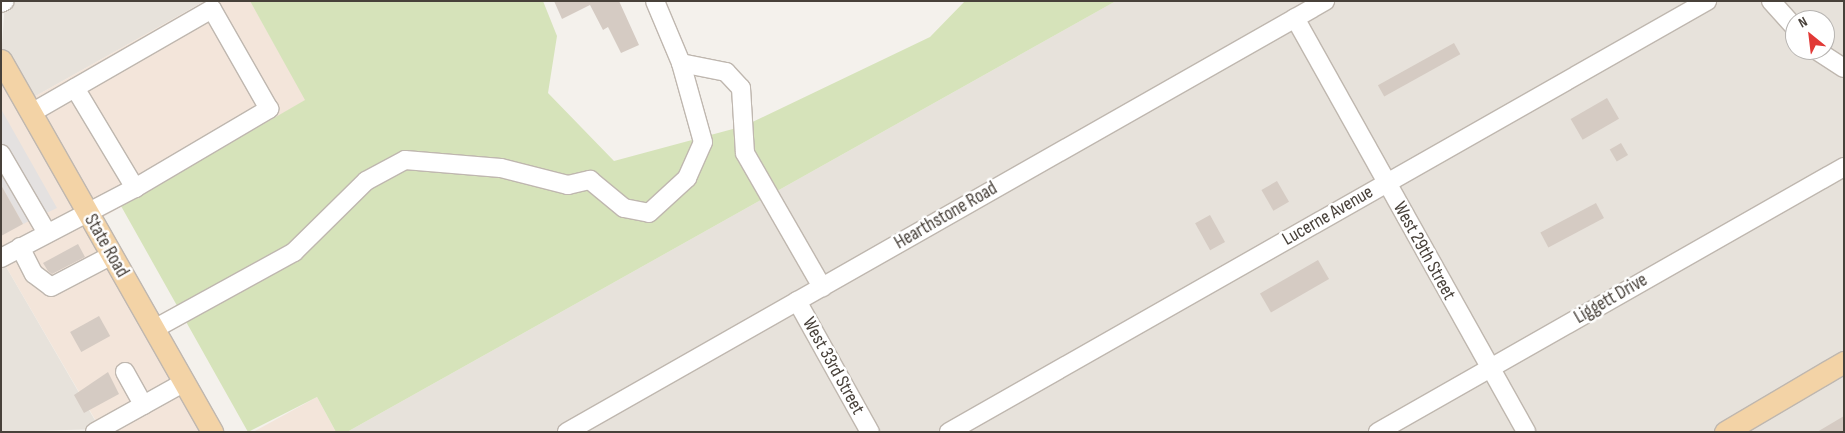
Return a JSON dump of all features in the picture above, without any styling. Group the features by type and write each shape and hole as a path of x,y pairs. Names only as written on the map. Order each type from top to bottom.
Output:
{"main road":[{"name":"State Road","path":"1,60 212,432"},
{"path":"1725,432 1844,362"}],"street":[{"path":"1,3 5,1"},
{"path":"154,329 294,252 366,181 405,160 501,168 568,184 590,180 624,208 648,212 687,178 701,155 700,128 682,63 655,1"},
{"name":"Hearthstone Road","path":"567,432 1324,1"},
{"name":"Lucerne Avenue","path":"949,432 1707,1"},
{"path":"1771,1 1785,17"},
{"path":"1,258 86,211 135,188 269,109 212,9 31,114"},
{"name":"West 29th Street","path":"1295,18 1526,432"},
{"path":"1832,60 1844,68"},
{"path":"682,63 726,72 741,88 746,153 822,287"},
{"path":"75,88 135,188"},
{"path":"1,154 47,233"},
{"name":"Liggett Drive","path":"1378,432 1844,167"},
{"path":"20,248 34,274 51,287 112,255"},
{"name":"West 33rd Street","path":"797,301 870,432"},
{"path":"125,372 143,405"},
{"path":"95,432 185,382"}],"shaded area":[{"path":"5,1 205,1 25,102 1,60"},
{"path":"205,1 250,1 306,100 93,223 212,432 95,432 100,428 1,258 1,60 25,102"},
{"path":"1116,1 1844,1 1844,362 1725,432 347,432"},
{"path":"1,109 57,208 23,224 1,185"},
{"path":"1,258 100,429 1,432"},
{"path":"1844,373 1844,432 1743,432"},
{"path":"317,397 336,432 253,432"}],"green space":[{"path":"250,1 543,1 557,36 548,93 614,161 744,126 930,37 965,1 1116,1 347,432 336,432 317,397 248,432 121,206 305,100"}],"building":[{"path":"554,1 619,1 639,45 621,53 608,27 603,30 590,5 562,19"},
{"path":"1454,43 1460,54 1384,97 1378,85"},
{"path":"1607,98 1619,119 1583,140 1571,119"},
{"path":"1621,143 1628,155 1617,162 1610,150"},
{"path":"1277,181 1289,202 1273,211 1261,190"},
{"path":"1,185 23,224 1,236"},
{"path":"1596,203 1604,218 1548,248 1540,233"},
{"path":"1210,215 1225,242 1210,250 1195,223"},
{"path":"78,244 85,257 52,274 48,271 43,263"},
{"path":"1318,260 1329,279 1271,313 1260,294"},
{"path":"99,316 110,336 81,352 70,332"},
{"path":"108,372 119,394 84,413 74,395"},
{"path":"1844,416 1844,432 1817,432"}]}
